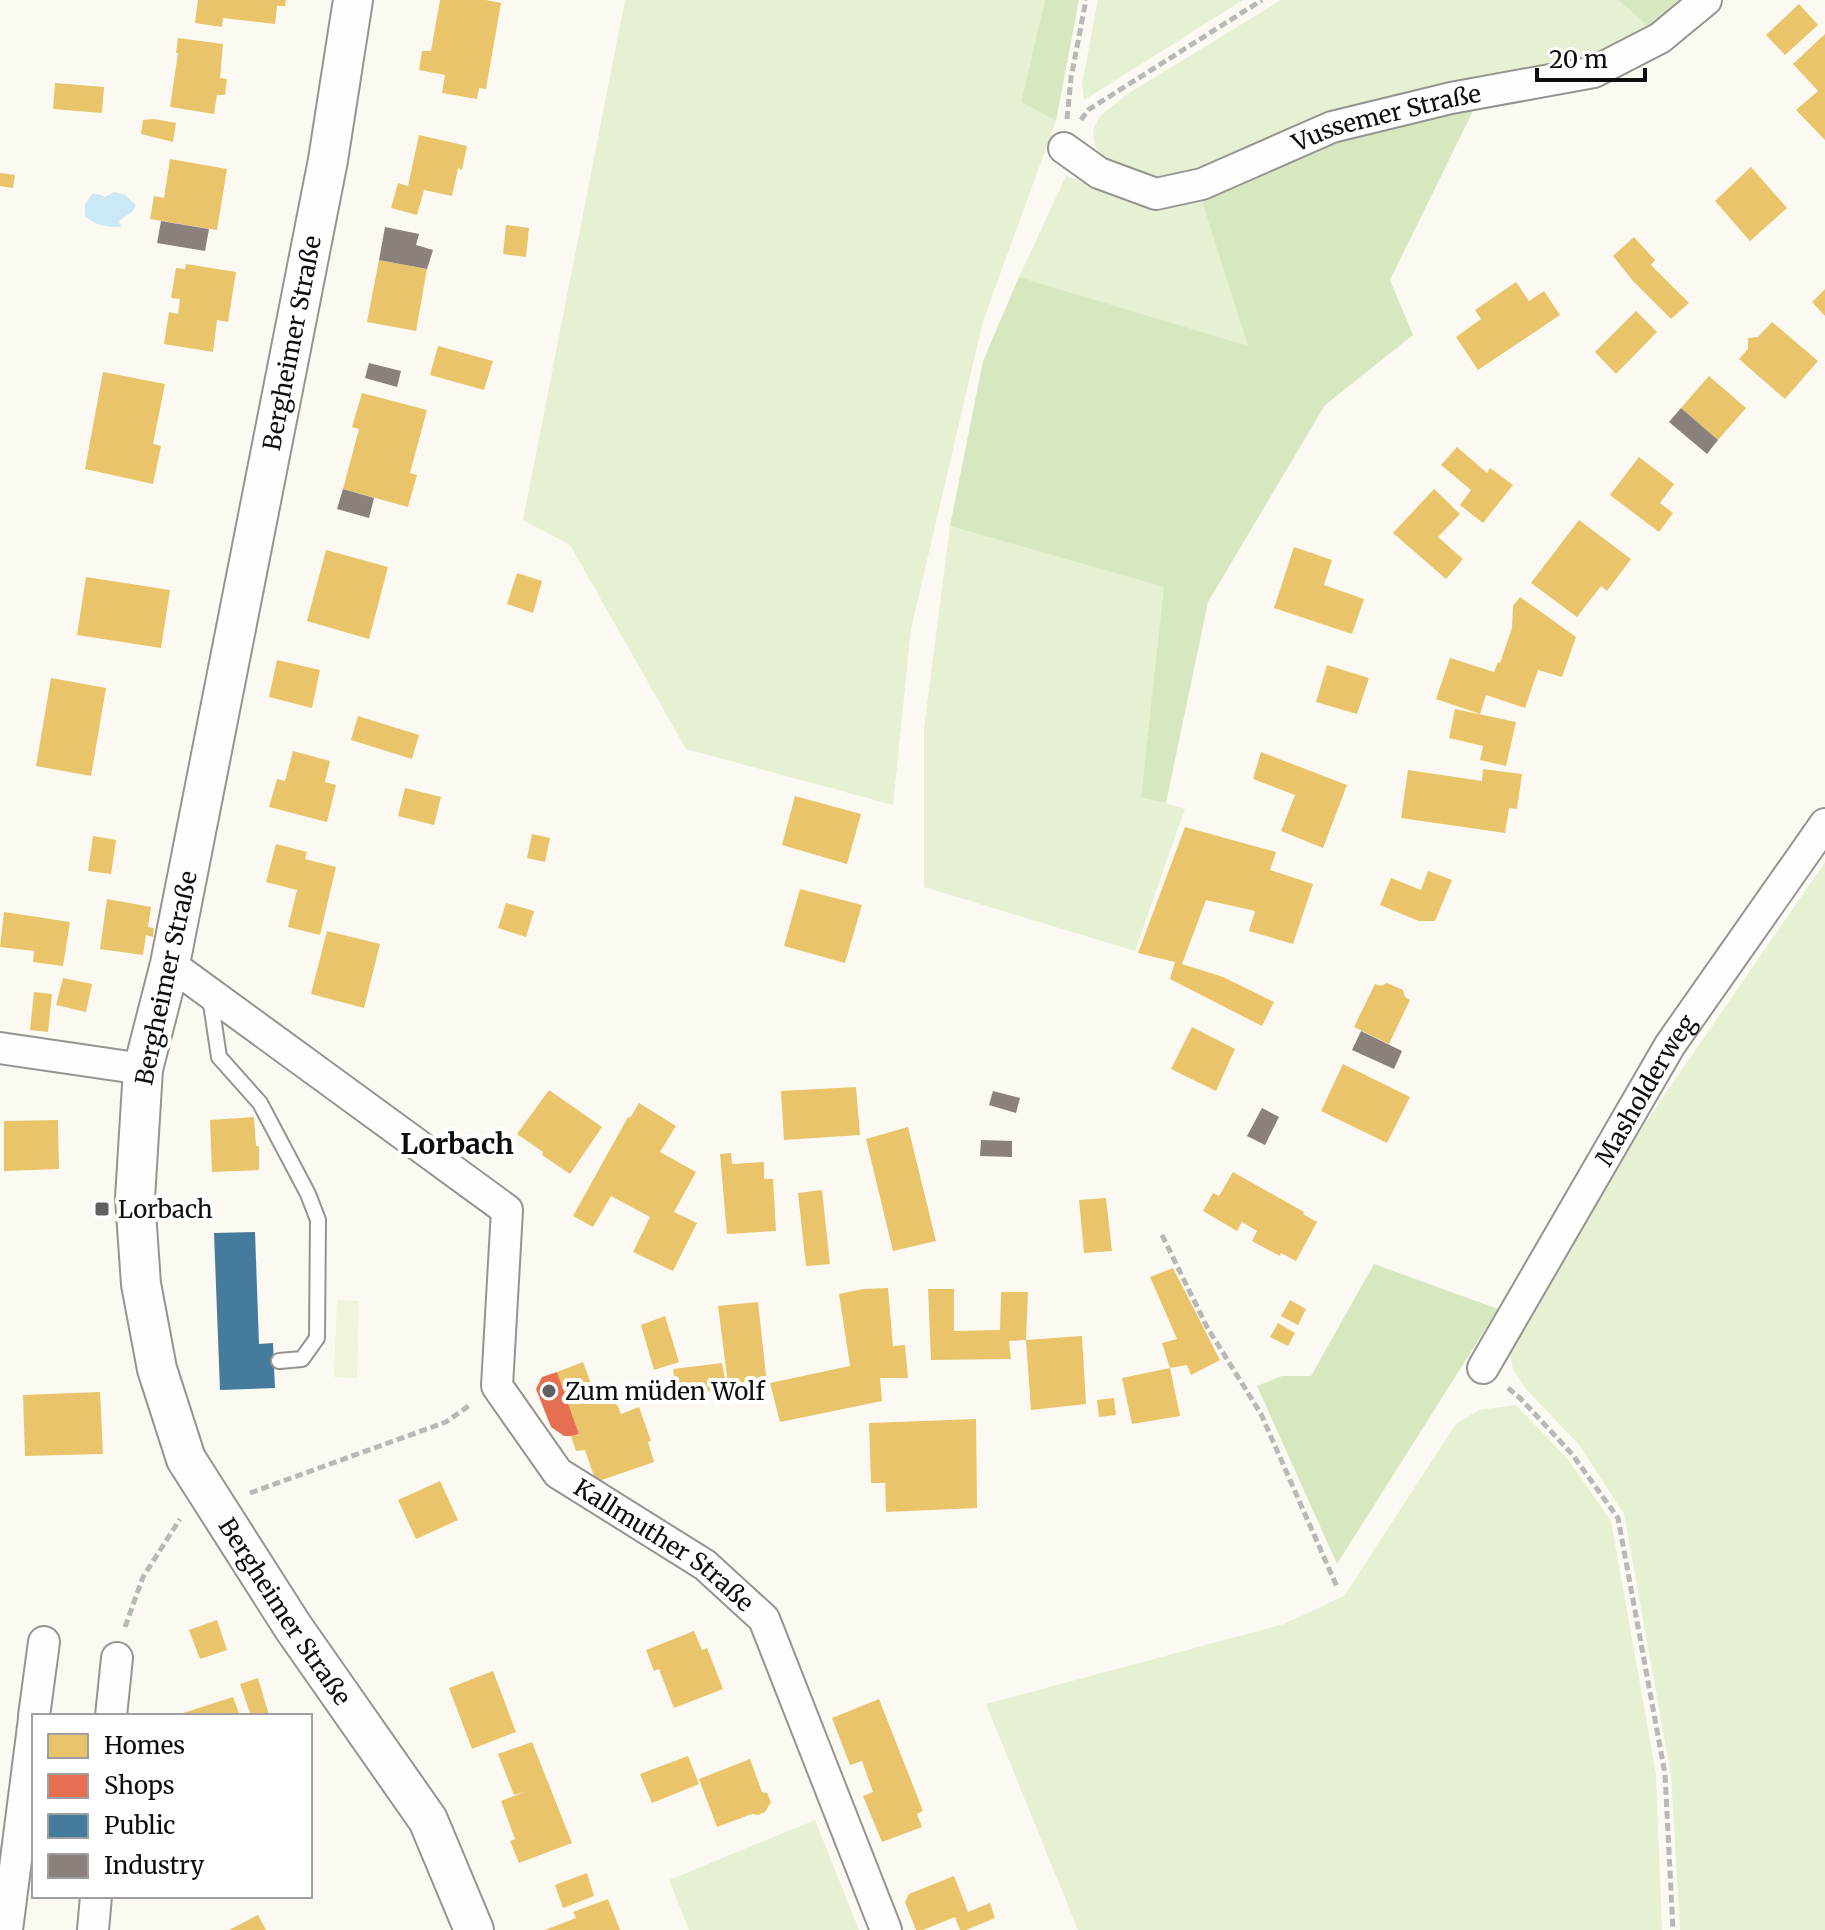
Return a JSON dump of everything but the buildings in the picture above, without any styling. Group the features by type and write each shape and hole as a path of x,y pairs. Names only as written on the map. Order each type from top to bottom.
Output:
{"street":[{"name":"Bergheimer Straße","path":"353,0 328,160 170,964 143,1069 135,1198 141,1284 157,1369 186,1459 293,1627 428,1820 474,1930"},
{"name":"Vussemer Straße","path":"1064,148 1099,173 1156,194 1202,184 1332,127 1451,98 1594,72 1660,38 1706,0"},
{"name":"Masholderweg","path":"1483,1368 1670,1045 1825,824"},
{"path":"170,964 209,992"},
{"name":"Kallmuther Straße","path":"209,992 507,1210 497,1386 558,1473 705,1565 764,1619 886,1930"},
{"path":"0,1048 143,1069"},
{"path":"34,1714 44,1642"},
{"path":"111,1714 117,1658"},
{"path":"7,1930 32,1733"},
{"path":"93,1930 96,1898"}],"lane":[{"path":"209,992 219,1057 260,1103 308,1194 318,1220 317,1338 302,1359 279,1361"}],"path":[{"path":"1064,148 1071,78 1086,0"},
{"path":"1064,148 1088,110 1262,0"},
{"path":"1162,1235 1207,1327 1261,1414 1337,1587"},
{"path":"1483,1368 1520,1398 1572,1454 1618,1518 1665,1774 1673,1930"},
{"path":"272,1484 446,1422"},
{"path":"117,1658 143,1577 202,1484"}],"green space":[{"path":"625,0 1045,0 1021,102 1056,121 983,321 911,629 893,805 686,749 570,545 523,520"},
{"path":"1045,0 1079,0 1056,121 1021,102"},
{"path":"1098,0 1243,0 1084,100 1082,84"},
{"path":"1281,0 1618,0 1655,32 1586,68 1157,186 1103,161 1095,145 1093,130 1100,116 1126,95"},
{"path":"1618,0 1694,0 1655,32"},
{"path":"1475,107 1390,280 1413,335 1325,405 1208,602 1166,803 1141,797 1164,587 950,526 983,361 1019,277 1248,346 1200,195 1338,133"},
{"path":"1066,176 1152,206 1200,195 1249,347 1019,277"},
{"path":"950,526 1165,587 1141,796 1185,809 1135,951 924,887 924,728"},
{"path":"1825,862 1825,1930 1680,1930 1671,1775 1624,1514 1580,1446 1526,1389 1513,1370 1508,1340 1650,1116"},
{"path":"1374,1264 1498,1309 1337,1564 1257,1386 1282,1376 1311,1376"},
{"path":"337,1300 359,1301 357,1378 334,1377"},
{"path":"1516,1405 1567,1458 1611,1521 1656,1774 1662,1930 1078,1930 986,1704 1284,1624 1344,1596 1456,1424 1479,1410"},
{"path":"815,1820 859,1930 689,1930 669,1880"}],"water":[{"path":"114,192 125,195 136,205 119,221 121,227 102,225 85,216 85,204 92,194 105,197"}],"place":[{"name":"Lorbach","path":"102,1209"},
{"name":"Zum müden Wolf","path":"549,1391"}],"district":[{"name":"Lorbach","path":"457,1144"}]}
